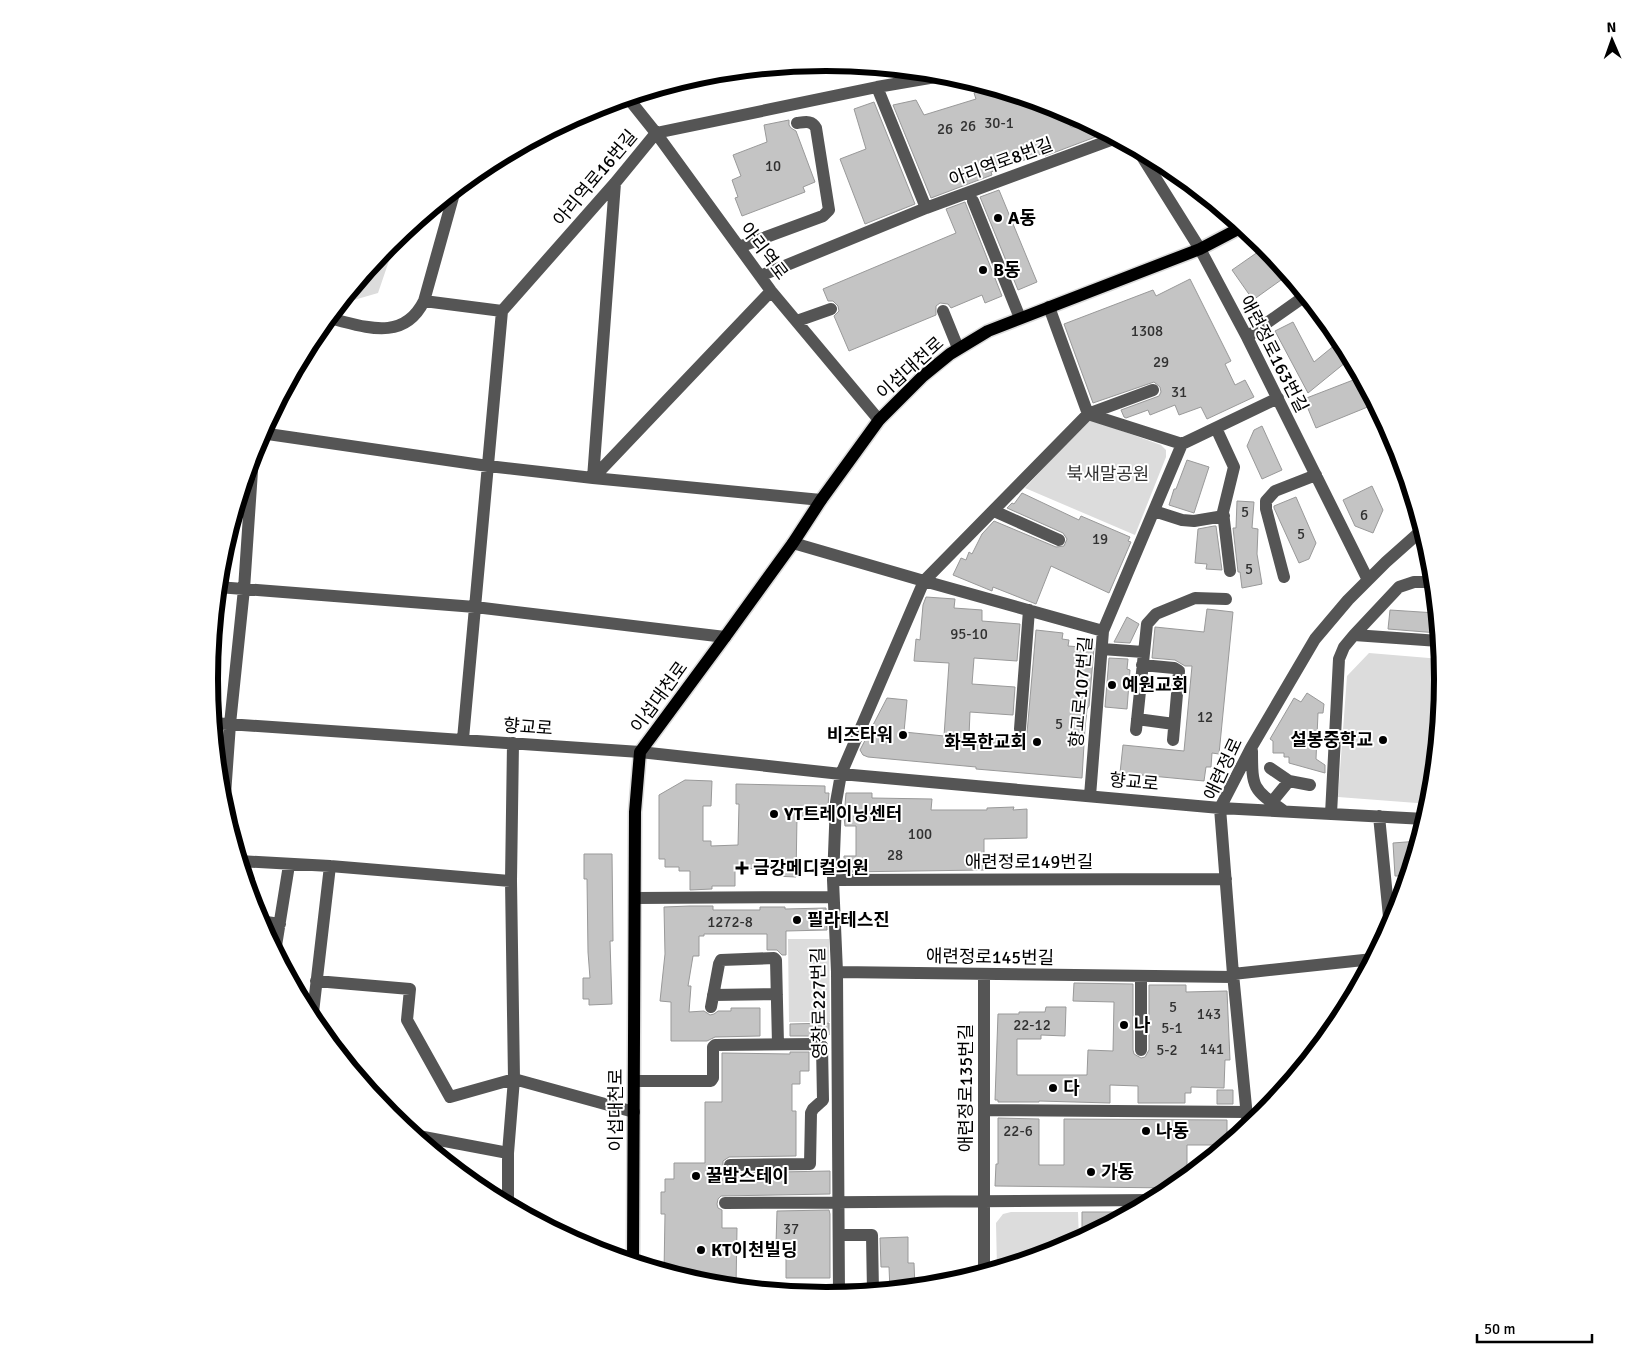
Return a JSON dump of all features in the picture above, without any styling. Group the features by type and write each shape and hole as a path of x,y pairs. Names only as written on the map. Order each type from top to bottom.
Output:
{"main road":[{"name":"이섭대천로","path":"633,1256 635,812 640,752 726,637 879,420 923,376 958,348 988,331 1200,249 1236,230"}],"street":[{"name":"아리역로16번길","path":"502,311 615,183 656,133 921,79"},
{"path":"878,87 926,208"},
{"name":"아리역로","path":"632,103 760,276 879,420"},
{"path":"740,247 823,216 829,210 816,128 814,124 808,122 797,123"},
{"name":"아리역로8번길","path":"760,276 926,208 1108,141"},
{"name":"애련정로163번길","path":"1146,163 1200,249 1247,337 1368,580"},
{"path":"593,478 615,183"},
{"path":"336,320 377,329 394,328 408,322 418,313 424,301 452,200"},
{"path":"972,200 1020,318"},
{"path":"593,478 772,290"},
{"path":"1247,337 1301,299"},
{"path":"424,301 502,311 464,739"},
{"path":"1049,307 1088,414"},
{"path":"797,321 831,309"},
{"path":"943,311 958,348"},
{"path":"840,774 924,582 1088,414 1154,390"},
{"path":"1088,414 1182,444 1278,398"},
{"path":"1216,428 1234,467 1223,505 1230,571"},
{"path":"270,433 488,466 821,500"},
{"name":"향교로107번길","path":"1090,796 1103,630 1182,444"},
{"path":"1284,577 1266,509 1266,501 1275,491 1316,475"},
{"path":"226,779 244,589 251,480"},
{"path":"994,511 1059,540"},
{"path":"1154,511 1182,520 1224,516"},
{"name":"애련정로","path":"1247,1118 1233,976 1220,808 1252,748 1315,639 1348,600 1417,535"},
{"path":"793,543 924,582 1103,630"},
{"path":"1331,814 1340,659 1344,648 1399,587 1414,582 1426,582"},
{"path":"225,588 475,607 726,637"},
{"path":"1174,724 1136,724 1147,624 1156,614 1195,598 1226,599"},
{"path":"1020,729 1029,610"},
{"path":"1354,635 1433,641"},
{"path":"1102,649 1142,658 1179,671 1173,740"},
{"name":"향교로","path":"219,723 640,752 840,774 1220,808 1418,819"},
{"path":"508,1197 508,1153 514,1079 511,881 513,743"},
{"path":"1252,748 1253,784 1258,792 1284,811"},
{"path":"1270,768 1289,781 1310,785"},
{"name":"영창로227번길","path":"839,1287 837,972 833,880 836,802 840,774"},
{"path":"1271,803 1289,781"},
{"path":"1379,816 1388,911"},
{"path":"246,862 330,866 511,881"},
{"path":"277,942 289,865"},
{"path":"313,1007 330,866"},
{"name":"애련정로149번길","path":"833,880 1226,879"},
{"path":"635,898 833,896"},
{"path":"268,922 280,924"},
{"path":"777,994 712,1001 719,964 723,960 772,958 776,960 777,994 778,1044"},
{"name":"애련정로145번길","path":"837,972 1233,976 1366,960"},
{"name":"애련정로135번길","path":"984,974 984,1267"},
{"path":"1141,976 1141,1050"},
{"path":"316,981 410,989 407,1020 450,1097 514,1079 634,1112"},
{"path":"634,1082 710,1081 713,1078 714,1045 818,1044 822,1047 823,1098 822,1103 813,1109 811,1113 810,1163 806,1165 730,1165"},
{"path":"984,1110 1247,1112"},
{"path":"425,1137 508,1153"},
{"path":"724,1203 1136,1202"},
{"path":"840,1235 870,1234 873,1236 873,1285"}],"green space":[{"path":"391,254 391,255 378,293 350,301"},
{"name":"북새말공원","path":"1089,419 1161,445 1166,450 1166,457 1135,535 1025,488"},
{"path":"1369,653 1433,658 1433,719 1422,803 1338,797 1347,676"},
{"path":"788,939 829,939 830,1022 789,1022"},
{"path":"1011,1212 1078,1212 1079,1232 1022,1255 997,1263 996,1223 1003,1214"}],"building":[{"path":"979,91 1022,104 1068,122 1071,127 1079,127 1098,136 1045,156 1044,153 991,172 992,175 931,198 893,105 916,100 924,115 976,99 974,93"},
{"path":"874,102 915,204 865,224 840,159 866,149 854,109"},
{"path":"789,120 789,125 796,131 815,182 803,187 805,192 742,216 735,198 738,197 732,180 741,176 733,155 767,142 764,125"},
{"name":"A동","path":"999,190 1037,282 1018,290 980,197"},
{"path":"965,202 1002,296 985,303 982,295 951,308 948,304 940,303 936,306 936,315 849,351 834,316 839,311 838,306 833,301 828,301 823,289 956,233 946,209"},
{"path":"1258,252 1283,278 1253,300 1232,270"},
{"path":"1190,279 1231,361 1225,364 1235,385 1245,380 1254,397 1207,419 1201,407 1179,415 1175,405 1150,415 1148,410 1126,418 1124,417 1121,410 1159,396 1161,392 1160,387 1154,382 1093,403 1064,324 1153,290 1156,296"},
{"path":"1293,322 1314,362 1334,346 1345,363 1308,393 1275,331"},
{"path":"1355,379 1370,406 1316,428 1304,399"},
{"path":"1262,426 1282,470 1262,479 1247,446 1254,430"},
{"path":"1187,460 1209,467 1194,513 1169,505"},
{"path":"1372,486 1383,510 1373,533 1355,526 1343,500"},
{"path":"1022,493 1079,520 1081,516 1130,537 1128,541 1131,542 1109,593 1051,566 1036,604 993,587 992,591 953,575 961,558 966,560 969,552 972,554 982,534 994,521 1056,547 1064,546 1067,539 1063,533 1007,508 1012,503 1014,504"},
{"path":"1296,497 1316,543 1309,559 1299,563 1274,508 1274,506"},
{"path":"1237,501 1254,502 1252,528 1258,529 1257,554 1262,584 1242,588 1240,572 1238,572 1233,528 1236,528"},
{"path":"1216,526 1222,570 1206,569 1207,564 1195,563 1198,529"},
{"path":"926,597 955,599 954,608 982,610 982,621 1020,624 1017,661 974,658 972,684 1015,687 1013,715 970,712 969,736 1021,740 1027,733 1036,630 1063,633 1062,639 1069,640 1068,646 1094,648 1089,706 1085,728 1082,778 976,769 976,767 863,755 860,750 887,698 907,700 904,732 944,736 949,663 914,661 916,639 920,640 923,605"},
{"path":"1207,609 1233,612 1219,754 1212,753 1211,767 1206,767 1204,781 1120,773 1123,745 1184,751 1192,666 1185,666 1175,660 1152,658 1155,627 1204,632"},
{"path":"1390,610 1430,613 1432,633 1388,629"},
{"path":"1127,617 1139,624 1130,643 1114,642"},
{"path":"1109,658 1128,659 1127,669 1130,670 1127,709 1105,707"},
{"path":"1307,693 1324,704 1323,713 1318,713 1316,759 1325,765 1325,773 1289,763 1289,757 1284,757 1284,753 1273,753 1273,741 1270,739 1294,698 1301,702"},
{"path":"685,780 712,781 711,806 703,806 703,841 711,841 711,846 738,845 739,804 736,804 736,784 825,786 825,793 829,793 827,817 797,816 796,877 774,876 774,868 735,869 735,886 712,886 712,889 690,890 690,871 679,871 679,867 665,867 665,859 659,859 659,795"},
{"path":"846,793 872,793 872,798 932,799 931,810 987,810 987,808 1014,807 1013,810 1027,809 1027,838 984,839 984,870 844,872 844,856 856,856 856,826 845,826"},
{"path":"1413,841 1402,876 1395,876 1393,843"},
{"path":"584,854 612,854 613,941 610,941 612,1004 589,1005 589,999 583,999 583,978 590,978 587,879 584,879"},
{"path":"713,906 713,910 760,910 760,907 785,907 785,909 826,908 827,930 786,931 786,955 782,955 777,950 767,950 767,934 704,934 704,936 699,936 699,956 693,956 688,986 691,986 689,1012 704,1011 710,1015 718,1011 731,1011 731,1008 760,1008 760,1036 715,1037 707,1041 671,1041 671,1002 660,1001 665,954 664,907"},
{"path":"1074,983 1133,984 1133,1050 1134,1054 1141,1058 1145,1057 1149,1050 1149,985 1186,985 1186,992 1227,991 1230,1060 1225,1060 1224,1088 1191,1087 1191,1093 1185,1093 1185,1103 1138,1103 1138,1086 1110,1085 1110,1103 998,1102 998,1100 995,1100 998,1014 1045,1012 1046,1007 1066,1007 1065,1036 1041,1035 1041,1039 1017,1039 1017,1075 1087,1075 1088,1050 1113,1051 1114,1002 1073,1001"},
{"path":"829,1023 829,1035 824,1035 824,1038 818,1036 790,1036 790,1024"},
{"path":"790,1052 809,1052 809,1071 800,1071 800,1084 792,1084 792,1111 796,1111 796,1156 729,1157 723,1161 723,1169 730,1173 830,1171 830,1194 721,1196 717,1204 718,1208 722,1210 722,1228 737,1228 736,1281 664,1265 665,1214 661,1214 661,1192 665,1192 665,1179 674,1179 674,1163 705,1163 705,1102 722,1102 722,1053 790,1054"},
{"path":"1217,1090 1233,1090 1233,1104 1217,1104"},
{"path":"998,1118 1039,1119 1039,1165 1064,1165 1064,1119 1227,1120 1227,1137 1217,1145 1187,1145 1187,1168 1159,1188 995,1186 996,1164 998,1164"},
{"path":"829,1210 830,1278 786,1278 786,1244 776,1244 777,1211"},
{"path":"1082,1212 1119,1212 1095,1225 1082,1231"},
{"path":"908,1237 908,1263 914,1263 915,1281 890,1284 889,1267 881,1267 880,1238"}],"place":[{"name":"A동","path":"998,218"},
{"name":"B동","path":"983,270"},
{"name":"예원교회","path":"1112,685"},
{"name":"비즈타워","path":"903,735"},
{"name":"설봉중학교","path":"1383,740"},
{"name":"화목한교회","path":"1037,742"},
{"name":"YT트레이닝센터","path":"774,814"},
{"name":"금강메디컬의원","path":"742,868"},
{"name":"필라테스진","path":"797,920"},
{"name":"나","path":"1124,1025"},
{"name":"다","path":"1053,1088"},
{"name":"나동","path":"1146,1131"},
{"name":"가동","path":"1091,1172"},
{"name":"꿀밤스테이","path":"696,1176"},
{"name":"KT이천빌딩","path":"701,1250"}]}
